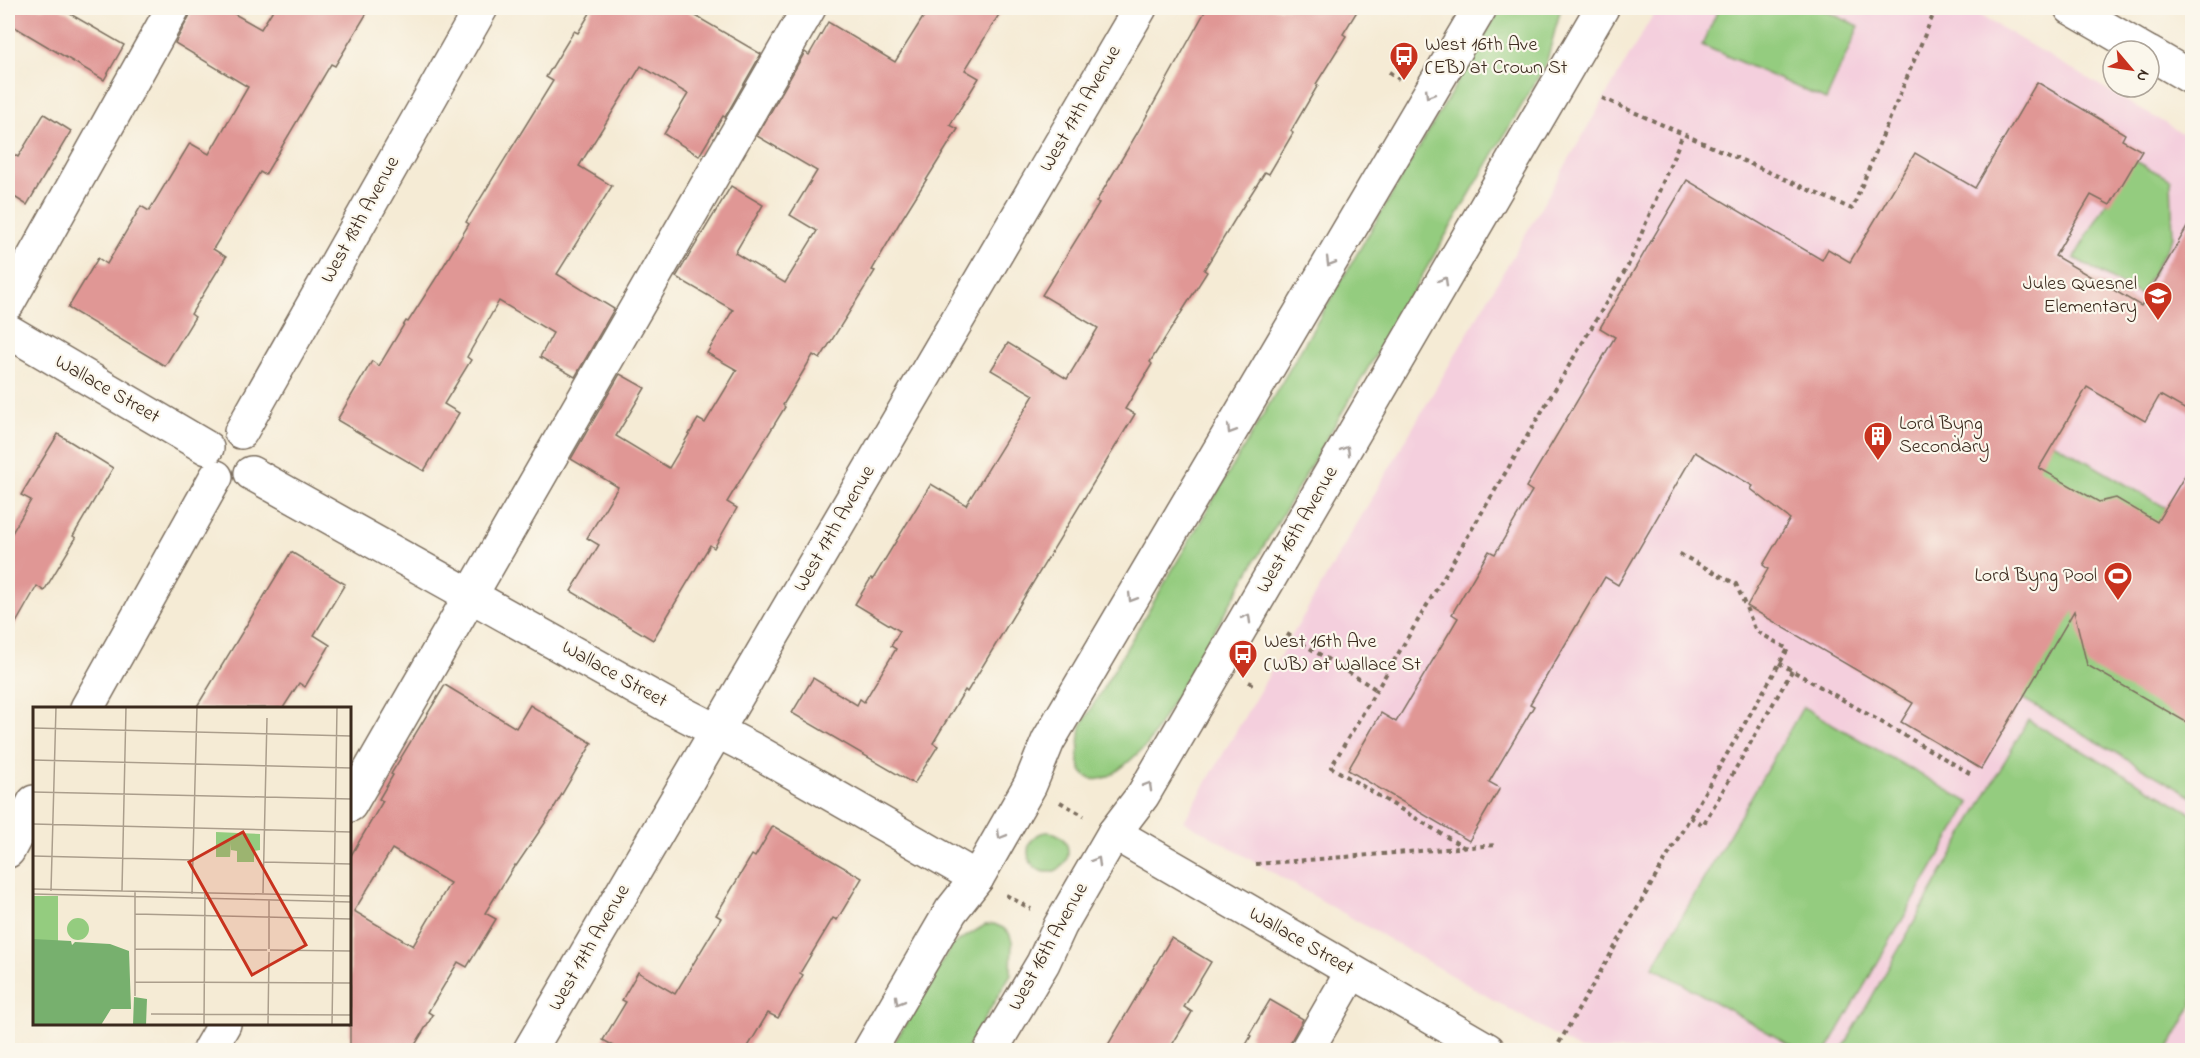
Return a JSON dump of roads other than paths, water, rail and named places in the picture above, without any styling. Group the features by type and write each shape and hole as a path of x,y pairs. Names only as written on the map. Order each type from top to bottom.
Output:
{"street":[{"path":"8,303 173,8"},
{"name":"West 18th Avenue","path":"242,432 481,8"},
{"path":"351,803 809,8"},
{"name":"West 17th Avenue","path":"530,1050 1140,8"},
{"path":"870,1050 951,911 976,878 1030,785 1048,741 1480,8"},
{"name":"West 16th Avenue","path":"991,1050 1043,963 1060,926 1114,833 1143,795 1602,8"},
{"path":"2071,8 2125,39"},
{"path":"2161,59 2192,76"},
{"name":"Wallace Street","path":"8,331 211,463"},
{"path":"88,707 211,463 217,435 233,430 242,432 254,443 256,466 246,478 231,483 211,463"},
{"name":"Wallace Street","path":"251,473 756,751 976,878"},
{"path":"8,851 33,804"},
{"name":"Wallace Street","path":"1114,833 1488,1050"},
{"path":"1307,1050 1352,972"},
{"path":"209,1050 223,1025"}],"place":[{"name":"West 16th Ave (EB) at Crown St","path":"1404,82"},
{"name":"Jules Quesnel Elementary","path":"2158,322"},
{"name":"Lord Byng Secondary","path":"1878,462"},
{"name":"Lord Byng Pool","path":"2118,602"},
{"name":"West 16th Ave (WB) at Wallace St","path":"1243,680"}]}
